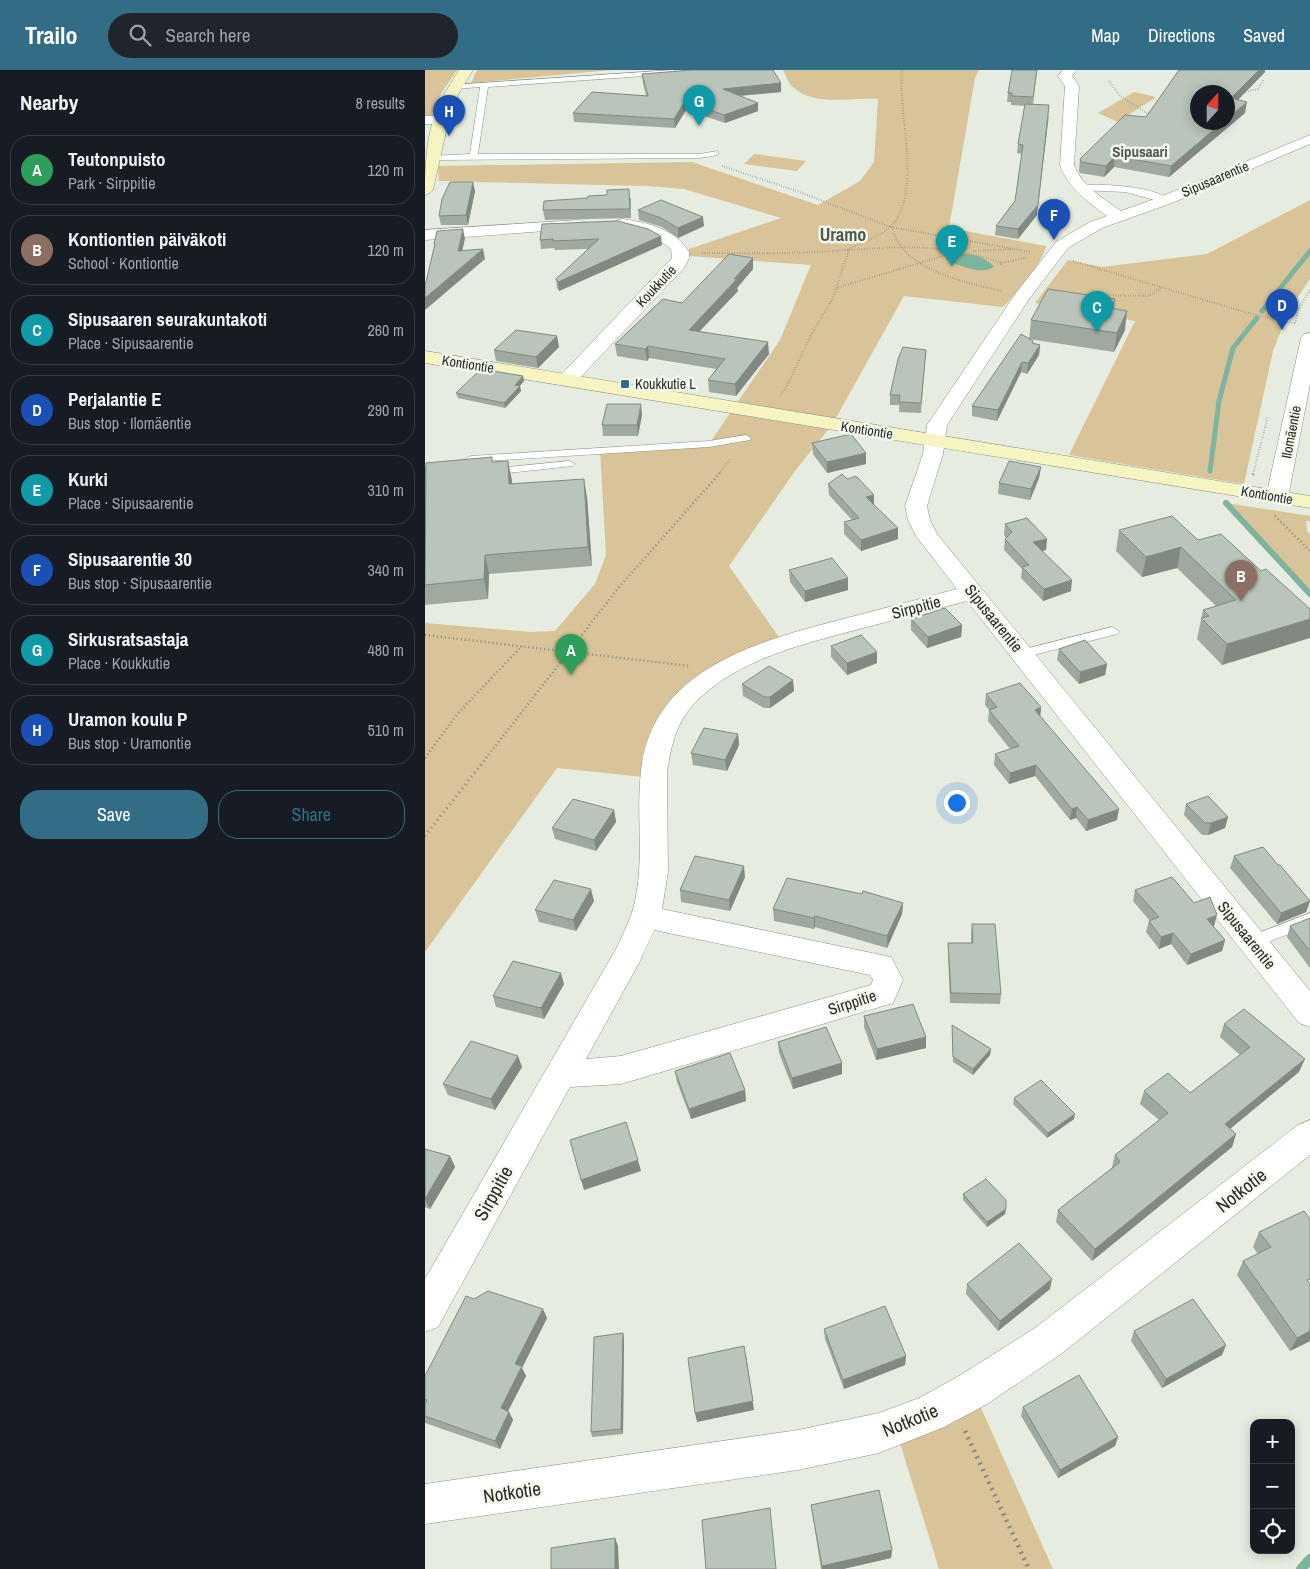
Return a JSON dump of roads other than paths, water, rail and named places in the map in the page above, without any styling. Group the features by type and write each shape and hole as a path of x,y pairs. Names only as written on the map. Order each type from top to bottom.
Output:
{"street":[{"path":"425,190 440,120 455,87 466,70"},
{"path":"1070,70 1065,76 1072,86 1067,165 1069,174 1097,201 1119,216"},
{"path":"425,120 440,120"},
{"name":"Sipusaarentie","path":"1310,139 1166,200 1119,216 1082,232 1048,255 937,425 933,454 917,506 919,520 927,536 1310,1014"},
{"name":"Koukkutie","path":"425,235 600,224 636,226 657,234 677,245 681,253 678,264 567,380"},
{"name":"Ilomäentie","path":"1274,504 1306,331"},
{"name":"Kontiontie","path":"425,357 934,440 1274,504 1310,502"},
{"name":"Sirppitie","path":"425,1314 629,953 645,917 652,890 653,778 656,754 671,714 708,680 775,645 973,592"},
{"name":"Sirppitie","path":"561,1073 621,1070 882,994 888,980 880,965 645,917"},
{"name":"Notkotie","path":"425,1504 798,1450 879,1433 930,1413 973,1390 1048,1341 1310,1135"}],"lane":[{"path":"455,87 682,72"},
{"path":"474,157 483,86"},
{"path":"431,158 699,156 715,153"},
{"path":"1083,188 1104,186 1144,192 1166,200"},
{"path":"462,460 709,444 746,438"},
{"path":"473,473 569,464"},
{"path":"1022,654 1112,631"},
{"path":"1252,942 1310,919"}],"waterway":[{"path":"1262,311 1310,251"},
{"path":"1210,471 1219,401 1233,348 1257,318"},
{"path":"1226,503 1310,594"},
{"path":"1301,1569 1310,1559"}],"place":[{"name":"Sirkusratsastaja","path":"699,126"},
{"name":"Uramon koulu P","path":"449,136"},
{"name":"Sipusaarentie 30","path":"1054,240"},
{"name":"Kurki","path":"952,266"},
{"name":"Perjalantie E","path":"1282,330"},
{"name":"Sipusaaren seurakuntakoti","path":"1097,332"},
{"name":"Koukkutie L","path":"625,384"},
{"name":"Kontiontien päiväkoti","path":"1241,601"},
{"name":"Teutonpuisto","path":"571,675"}],"district":[{"name":"Sipusaari","path":"1140,151"},
{"name":"Uramo","path":"843,234"}]}
